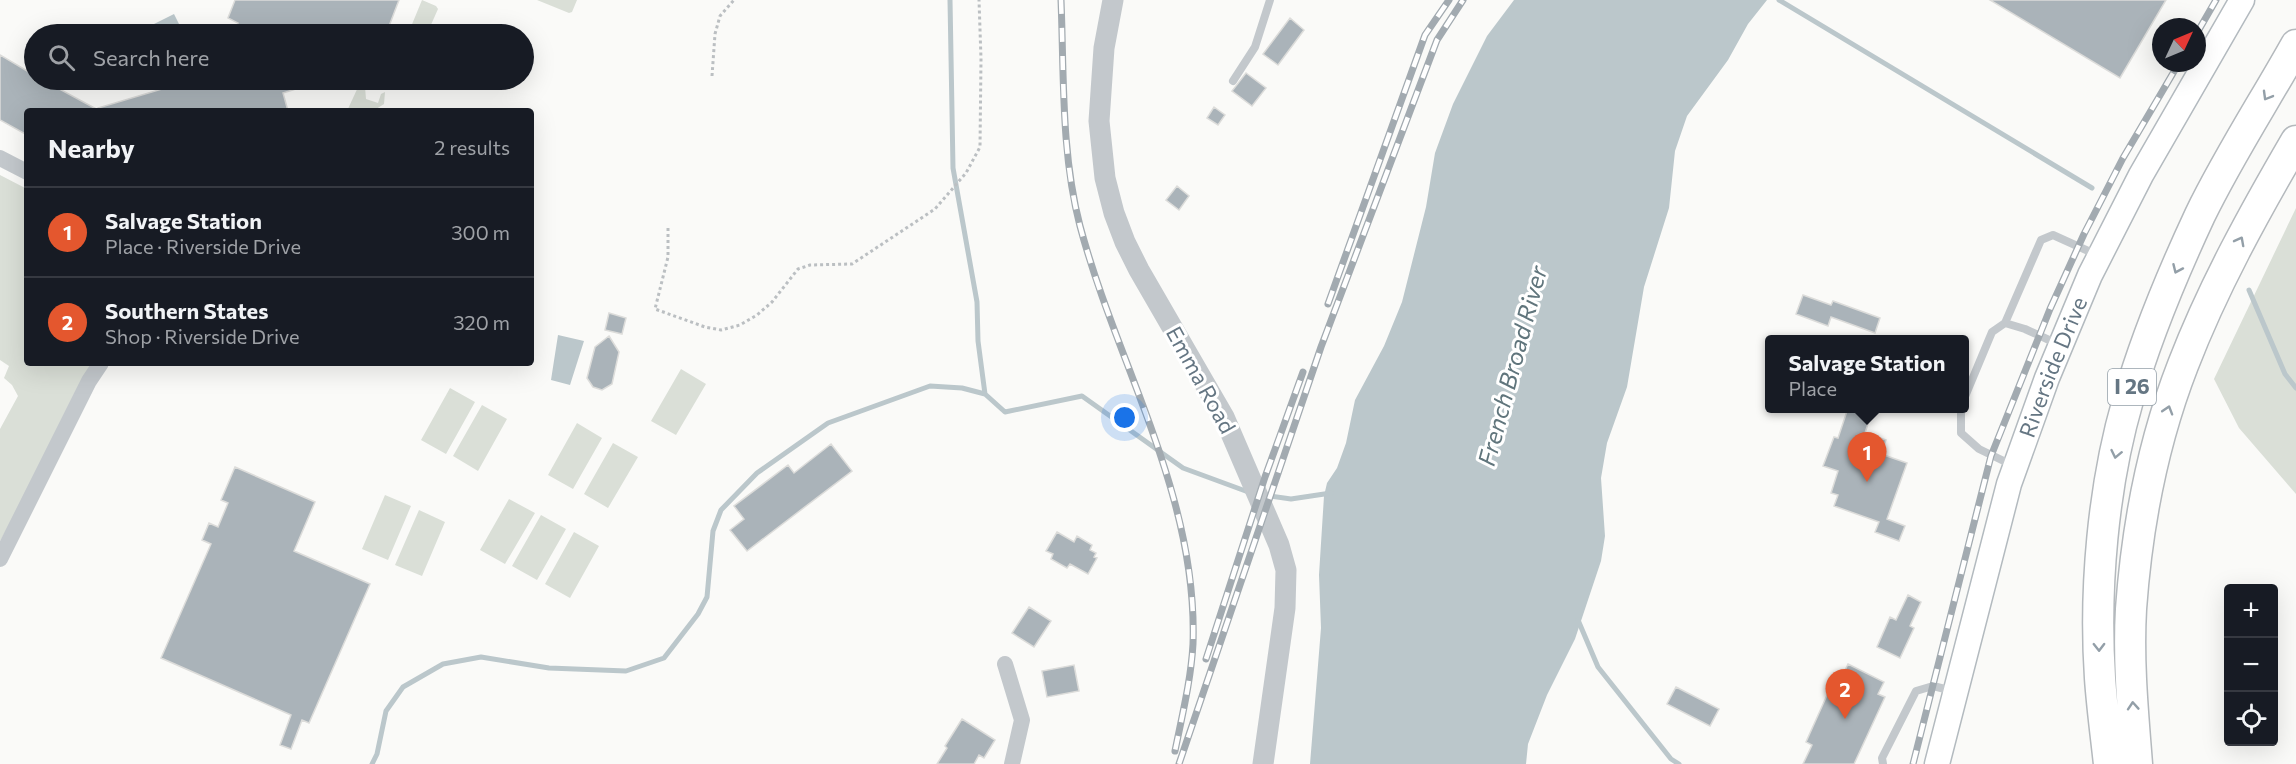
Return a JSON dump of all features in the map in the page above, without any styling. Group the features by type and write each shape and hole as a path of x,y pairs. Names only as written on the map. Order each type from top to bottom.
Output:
{"highway":[{"name":"I 26","path":"2109,764 2100,678 2099,608 2103,543 2112,471 2127,402 2156,319 2201,214 2296,45"},
{"name":"I 26","path":"2137,764 2130,674 2131,610 2138,544 2149,476 2183,365 2205,312 2238,245 2296,141"}],"main road":[{"name":"Riverside Drive","path":"1937,764 2009,484 2061,346 2100,256 2140,175 2242,0"}],"street":[{"name":"Emma Road","path":"1113,0 1104,48 1100,95 1099,121 1105,178 1125,242 1158,305 1224,417 1284,558 1285,608 1277,678 1263,764"},
{"path":"0,158 24,170"},
{"path":"0,559 89,381 99,366"},
{"path":"1005,664 1022,720 1012,764"}],"lane":[{"path":"1233,81 1255,47 1270,0"},
{"path":"1969,389 1992,332 2005,323 2041,240 2053,235 2100,256"},
{"path":"2005,323 2028,330 2061,346"},
{"path":"1961,413 1961,433 1979,449 2015,466"},
{"path":"1883,764 1882,758 1916,691 1934,686 1956,692"}],"path":[{"path":"712,76 714,34 720,16 734,0"},
{"path":"668,228 668,257 655,309 686,322 721,330 740,325 757,315 772,302 798,269 810,265 852,264 935,209 966,173 980,147 979,0"}],"shaded area":[{"path":"422,0 438,9 431,24 412,24"},
{"path":"537,0 577,0 572,12 569,13"},
{"path":"357,90 365,90 366,99 378,103 381,94 385,92 384,104 378,108 348,108"},
{"path":"0,175 24,187 24,366 99,366 0,541 0,429 18,396 12,385 4,378 9,366 0,360"},
{"path":"2296,208 2296,494 2239,428 2214,379"},
{"path":"681,369 706,384 676,435 651,421"},
{"path":"450,388 475,402 446,454 421,440"},
{"path":"482,405 507,419 478,471 453,456"},
{"path":"577,423 602,438 573,489 548,475"},
{"path":"613,443 638,457 608,508 584,494"},
{"path":"385,495 411,506 388,560 362,549"},
{"path":"509,499 535,513 505,564 480,550"},
{"path":"419,510 445,522 422,576 395,565"},
{"path":"541,515 566,529 537,580 512,566"},
{"path":"574,532 599,546 570,598 545,584"}],"water":[{"name":"French Broad River","path":"1514,0 1767,0 1748,24 1728,60 1687,116 1675,151 1669,208 1644,287 1627,387 1607,443 1601,478 1605,536 1601,561 1575,639 1547,695 1528,744 1526,764 1310,764 1321,628 1319,575 1324,496 1327,483 1337,468 1346,443 1355,400 1384,346 1402,302 1426,207 1435,153 1453,104 1487,36"},
{"path":"174,14 179,24 154,24"},
{"path":"558,335 584,341 570,385 551,380"}],"building":[{"path":"235,0 399,0 390,24 238,24 228,18"},
{"path":"1990,0 2166,0 2155,18 2152,18 2152,24 2120,78"},
{"path":"1290,18 1304,30 1278,65 1263,54"},
{"path":"0,55 24,69 24,90 61,90 94,108 24,108 24,133 0,120"},
{"path":"1246,73 1266,88 1252,106 1232,91"},
{"path":"158,90 293,90 283,93 287,108 98,108"},
{"path":"1214,107 1225,115 1218,125 1207,118"},
{"path":"1177,186 1189,196 1179,210 1166,200"},
{"path":"1803,295 1831,305 1833,301 1880,318 1875,333 1831,317 1828,326 1796,314"},
{"path":"609,313 626,318 622,334 605,330"},
{"path":"609,336 619,352 612,384 602,390 593,387 587,378 595,347"},
{"path":"1846,413 1866,413 1871,415 1865,433 1886,440 1881,454 1907,463 1887,519 1905,526 1899,541 1875,532 1879,522 1834,506 1838,495 1831,493 1838,471 1823,466 1834,437 1838,438"},
{"path":"831,444 852,471 747,551 730,530 744,519 734,506 788,465 794,473"},
{"path":"235,467 315,502 294,551 370,584 309,723 302,720 291,749 280,745 291,715 161,658 211,544 202,540 209,523 218,527 228,503 221,500"},
{"path":"1057,532 1074,542 1077,536 1092,545 1090,550 1096,553 1094,557 1097,558 1088,574 1070,564 1067,568 1051,559 1053,554 1046,551"},
{"path":"1908,595 1921,602 1910,626 1914,628 1900,658 1877,647 1890,617 1896,620"},
{"path":"1029,607 1051,621 1034,647 1012,633"},
{"path":"1848,664 1884,682 1878,694 1885,697 1854,764 1803,764 1812,745 1806,742 1828,693 1833,696"},
{"path":"1074,665 1079,691 1047,697 1042,671"},
{"path":"1676,687 1719,709 1710,726 1667,704"},
{"path":"962,719 995,740 984,758 979,755 974,764 937,764 947,748 945,746"}],"waterway":[{"path":"950,0 953,168 977,302 978,341 985,394"},
{"path":"1779,0 2092,188"},
{"path":"2249,290 2285,374 2296,388"},
{"path":"372,764 377,754 386,711 403,687 443,664 481,657 549,668 626,671 664,658 698,614 707,597 713,531 721,510 757,473 828,423 930,386 962,388 985,394 1005,412 1082,396 1183,468 1251,493"},
{"path":"1263,495 1291,499 1331,493"},
{"path":"1578,620 1598,667 1671,759 1679,764"}],"railway":[{"path":"1061,0 1066,142 1080,226 1096,278 1152,431 1183,535 1191,589 1193,644 1186,698 1175,751"},
{"path":"1328,304 1425,35 1449,0"},
{"path":"1179,764 1321,347 1437,40 1463,0"},
{"path":"2206,18 2216,0"},
{"path":"1913,764 1991,456 2050,309 2084,234 2123,158 2174,72"},
{"path":"1206,659 1265,477 1303,372"}],"place":[{"name":"Salvage Station","path":"1867,482"},
{"name":"Southern States","path":"1845,719"}]}
